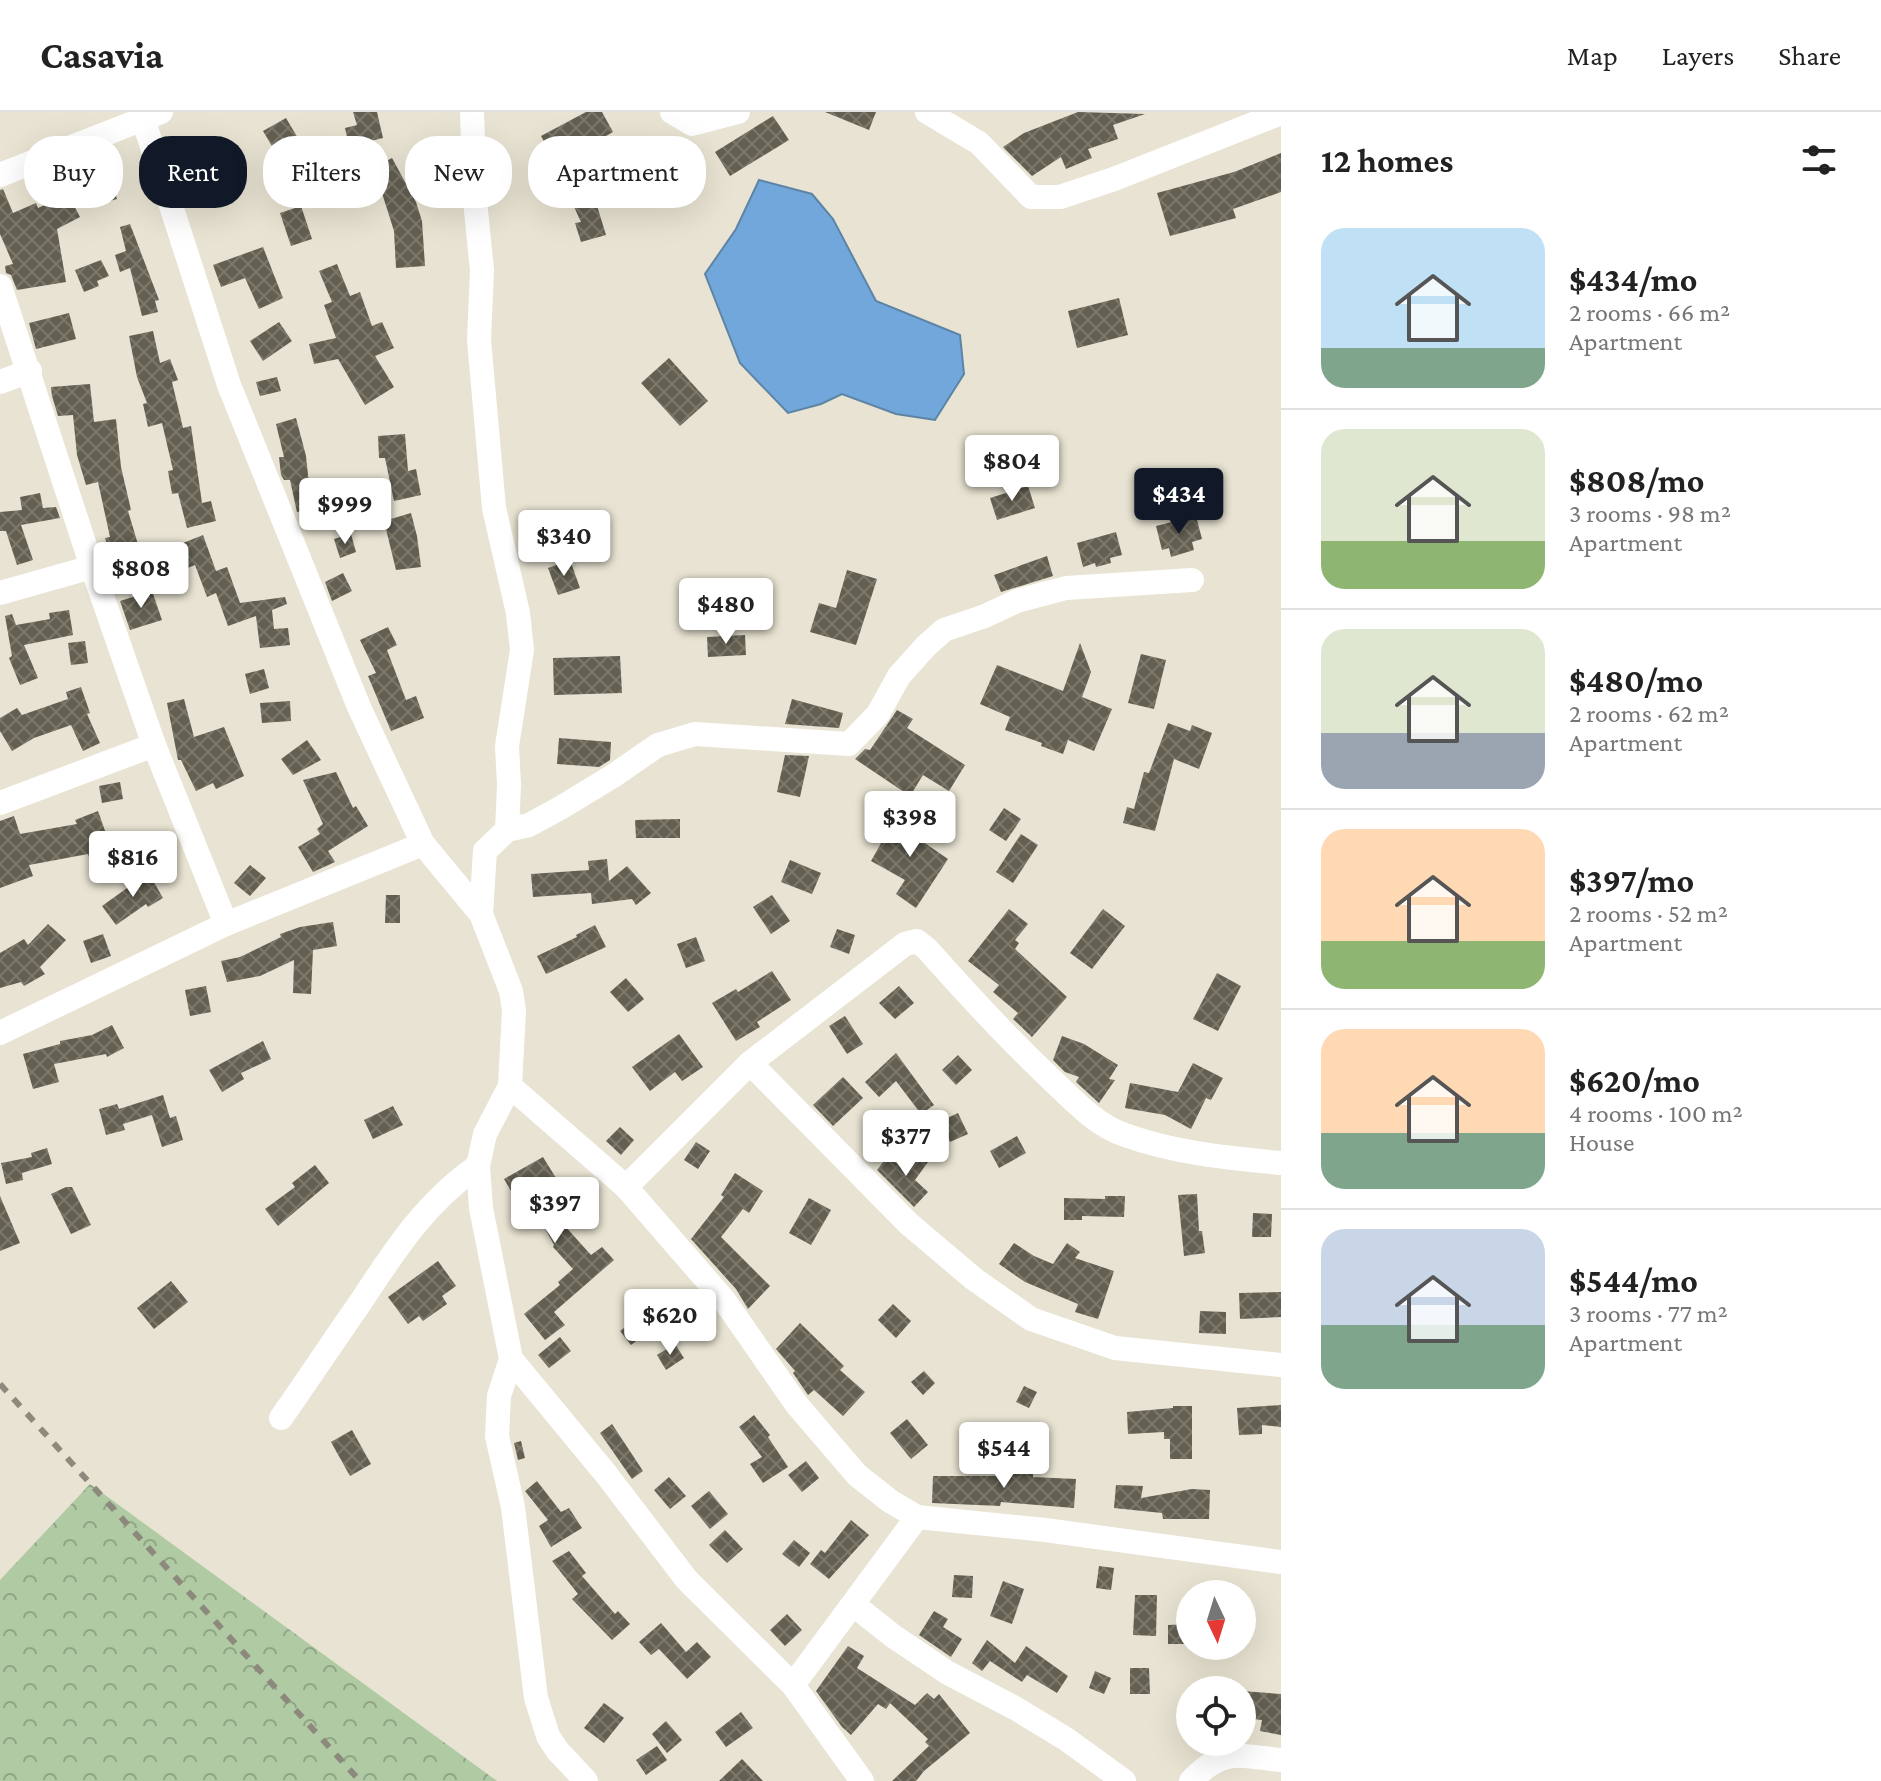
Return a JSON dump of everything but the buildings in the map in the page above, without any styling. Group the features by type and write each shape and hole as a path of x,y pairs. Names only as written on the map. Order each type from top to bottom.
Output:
{"street":[{"path":"472,112 475,201 482,270 479,340 494,508 518,613 522,650 507,746 507,830"},
{"path":"672,112 692,124 738,112"},
{"path":"927,112 979,143 1031,197 1060,197 1114,179 1281,113"},
{"path":"0,175 152,116 229,385 359,707 423,844 481,914 511,991 514,1010 510,1086 485,1134 478,1166 481,1208 511,1359 606,1474 687,1580 793,1685 862,1781"},
{"path":"0,286 154,745 226,924"},
{"path":"0,382 30,371"},
{"path":"0,593 92,567"},
{"path":"481,914 485,851 507,830 529,825 551,813 658,745 695,734 849,744 878,714 899,676 944,630 1017,601 1066,588 1192,580"},
{"path":"0,803 154,745"},
{"path":"0,1033 226,924 423,844"},
{"path":"626,1187 750,1063 905,944 917,941 1002,1033 1094,1119 1124,1135 1164,1146 1228,1158 1281,1163"},
{"path":"750,1063 909,1224 974,1279 1031,1319 1115,1348 1281,1365"},
{"path":"510,1086 626,1187 724,1300 797,1405 857,1475 890,1501 917,1517 1045,1530 1281,1562"},
{"path":"281,1418 402,1240 431,1204 453,1183 478,1166"},
{"path":"511,1359 499,1396 497,1436 513,1507 536,1698 548,1736 586,1781"},
{"path":"793,1685 917,1517"},
{"path":"854,1605 948,1673 1066,1739 1124,1781"},
{"path":"1191,1781 1208,1763 1226,1755 1281,1760"}],"green space":[{"path":"90,1484 497,1781 0,1781 0,1580"}],"water":[{"path":"759,180 812,194 833,219 876,301 960,335 964,374 935,420 896,414 842,394 821,404 788,413 740,363 705,274 736,229"}],"railway":[{"path":"0,1384 360,1781"}]}
